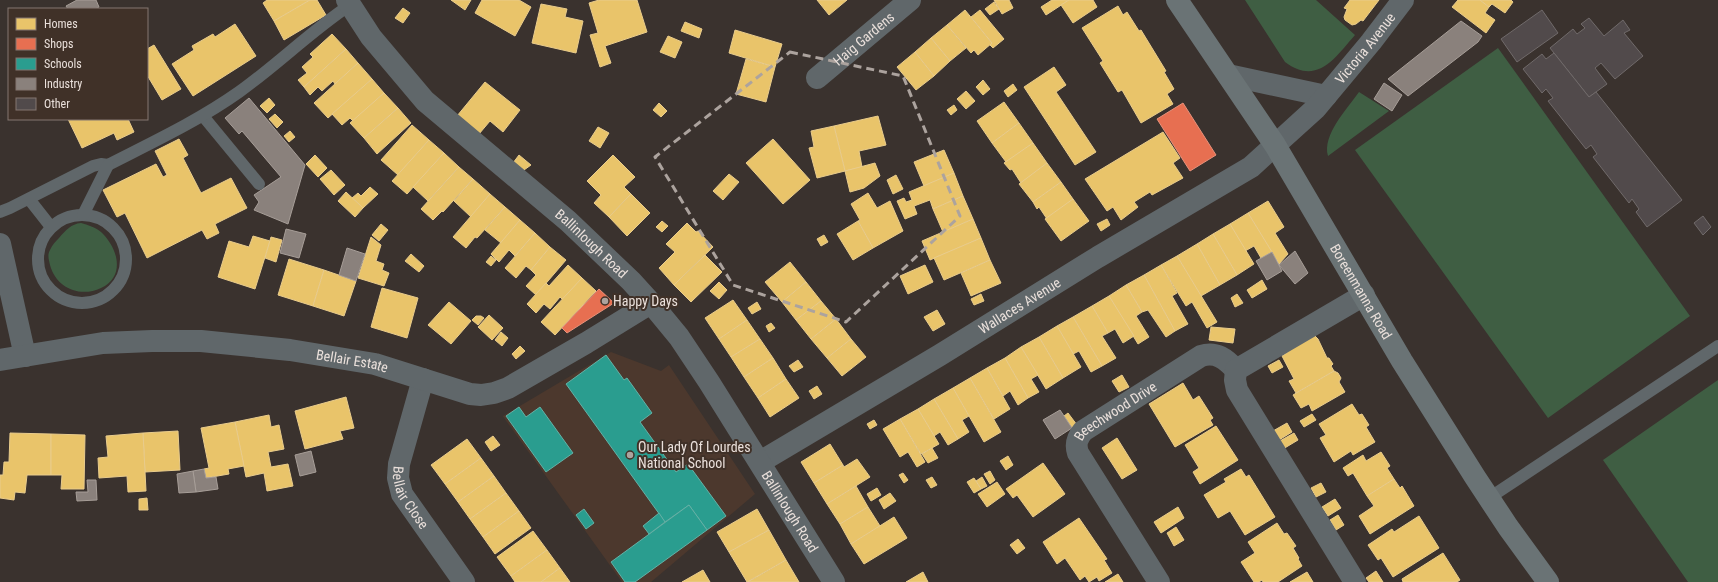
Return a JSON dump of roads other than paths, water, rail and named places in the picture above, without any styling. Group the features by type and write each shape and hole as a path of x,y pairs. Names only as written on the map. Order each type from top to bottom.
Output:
{"main road":[{"name":"Boreenmanna Road","path":"1183,3 1228,75 1275,145 1402,361 1489,498 1548,582"}],"street":[{"name":"Haig Gardens","path":"817,78 910,0"},
{"name":"Victoria Avenue","path":"1275,145 1316,108 1371,42 1402,0"},
{"name":"Ballinlough Road","path":"348,2 380,47 425,102 568,221 631,280 651,302 687,349 760,462 834,582"},
{"name":"Victoria Avenue","path":"1228,75 1326,96"},
{"name":"Wallaces Avenue","path":"760,462 940,355 1098,257 1251,167 1275,145"},
{"path":"0,244 25,356"},
{"path":"1355,582 1237,390 1235,380 1236,370 1364,295"},
{"name":"Bellair Estate","path":"0,360 103,343 201,341 290,350 375,364 470,394 481,395 494,393 520,381 586,343 651,302"},
{"name":"Beechwood Drive","path":"1159,582 1078,453 1076,446 1078,438 1083,431 1201,356 1208,354 1220,356 1229,362 1236,370"},
{"name":"Bellair Close","path":"424,379 399,464 399,486 402,494 464,582"}],"lane":[{"path":"0,212 29,199 93,166 102,164 108,165 175,132 203,116 241,91 348,2"},
{"path":"203,116 259,184"},
{"path":"82,215 108,165"},
{"path":"29,199 51,227"},
{"path":"82,215 93,216 107,222 117,232 124,246 127,261 124,275 116,288 104,298 88,303 73,303 58,297 46,286 39,271 38,256 42,240 51,227 63,219 82,215"},
{"path":"1489,498 1718,346"}],"place":[{"name":"Happy Days","path":"605,301"},
{"name":"Our Lady Of Lourdes National School","path":"630,455"}]}
